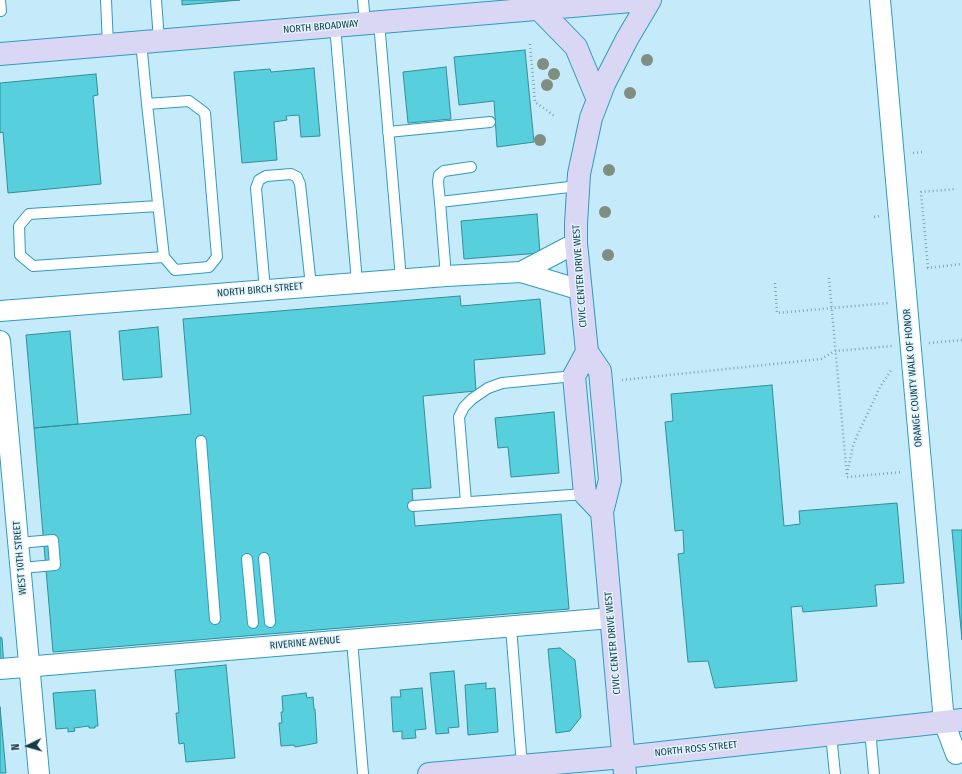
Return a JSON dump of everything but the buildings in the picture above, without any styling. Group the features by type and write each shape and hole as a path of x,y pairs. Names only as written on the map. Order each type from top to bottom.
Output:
{"main road":[{"name":"NORTH BROADWAY","path":"0,54 372,23 492,6 540,8 643,0"},
{"name":"CIVIC CENTER DRIVE WEST","path":"624,765 602,512 610,480 600,371 587,352 576,243 576,224 578,186 591,118 604,84 627,39 650,0"},
{"path":"540,8 576,47 598,100"},
{"path":"587,352 574,376 585,494 602,512"},
{"name":"NORTH ROSS STREET","path":"429,774 522,766 624,765 830,735 953,721"}],"street":[{"name":"ORANGE COUNTY WALK OF HONOR","path":"880,0 921,470 956,754"},
{"name":"NORTH BIRCH STREET","path":"521,272 576,243"},
{"name":"NORTH BIRCH STREET","path":"0,311 357,282 521,272 581,290"},
{"name":"WEST 10TH STREET","path":"0,341 12,536 21,568 39,774"},
{"name":"RIVERINE AVENUE","path":"0,669 611,618"}],"lane":[{"path":"0,0 1,11"},
{"path":"106,0 108,45"},
{"path":"147,104 189,101 205,113 217,257 209,267 175,270 164,257 147,104 150,41 156,0"},
{"path":"363,0 372,23 388,132 401,279"},
{"path":"335,26 357,282"},
{"path":"388,132 490,122"},
{"path":"446,276 438,182 440,175 444,171 471,167"},
{"path":"265,290 256,188 260,180 266,176 291,174 297,177 300,184 311,286"},
{"path":"440,202 578,186"},
{"path":"158,206 29,214 19,226 20,255 33,266 164,257"},
{"path":"466,502 459,418 464,407 472,399 488,388 502,382 574,376"},
{"path":"201,441 215,619"},
{"path":"413,506 585,494"},
{"path":"12,536 53,540 55,565 21,568"},
{"path":"264,558 270,622"},
{"path":"247,559 253,623"},
{"path":"511,627 522,766"},
{"path":"352,640 363,774"},
{"path":"870,730 874,774"},
{"path":"830,735 835,774"}],"path":[{"path":"530,44 535,102 556,116"},
{"path":"928,268 921,192 955,189"},
{"path":"933,268 962,264"},
{"path":"829,278 847,477"},
{"path":"775,283 777,313 906,302"},
{"path":"620,380 821,359 835,352 962,340"},
{"path":"847,477 853,446 867,413 880,387 910,345"},
{"path":"847,477 921,470"}]}
